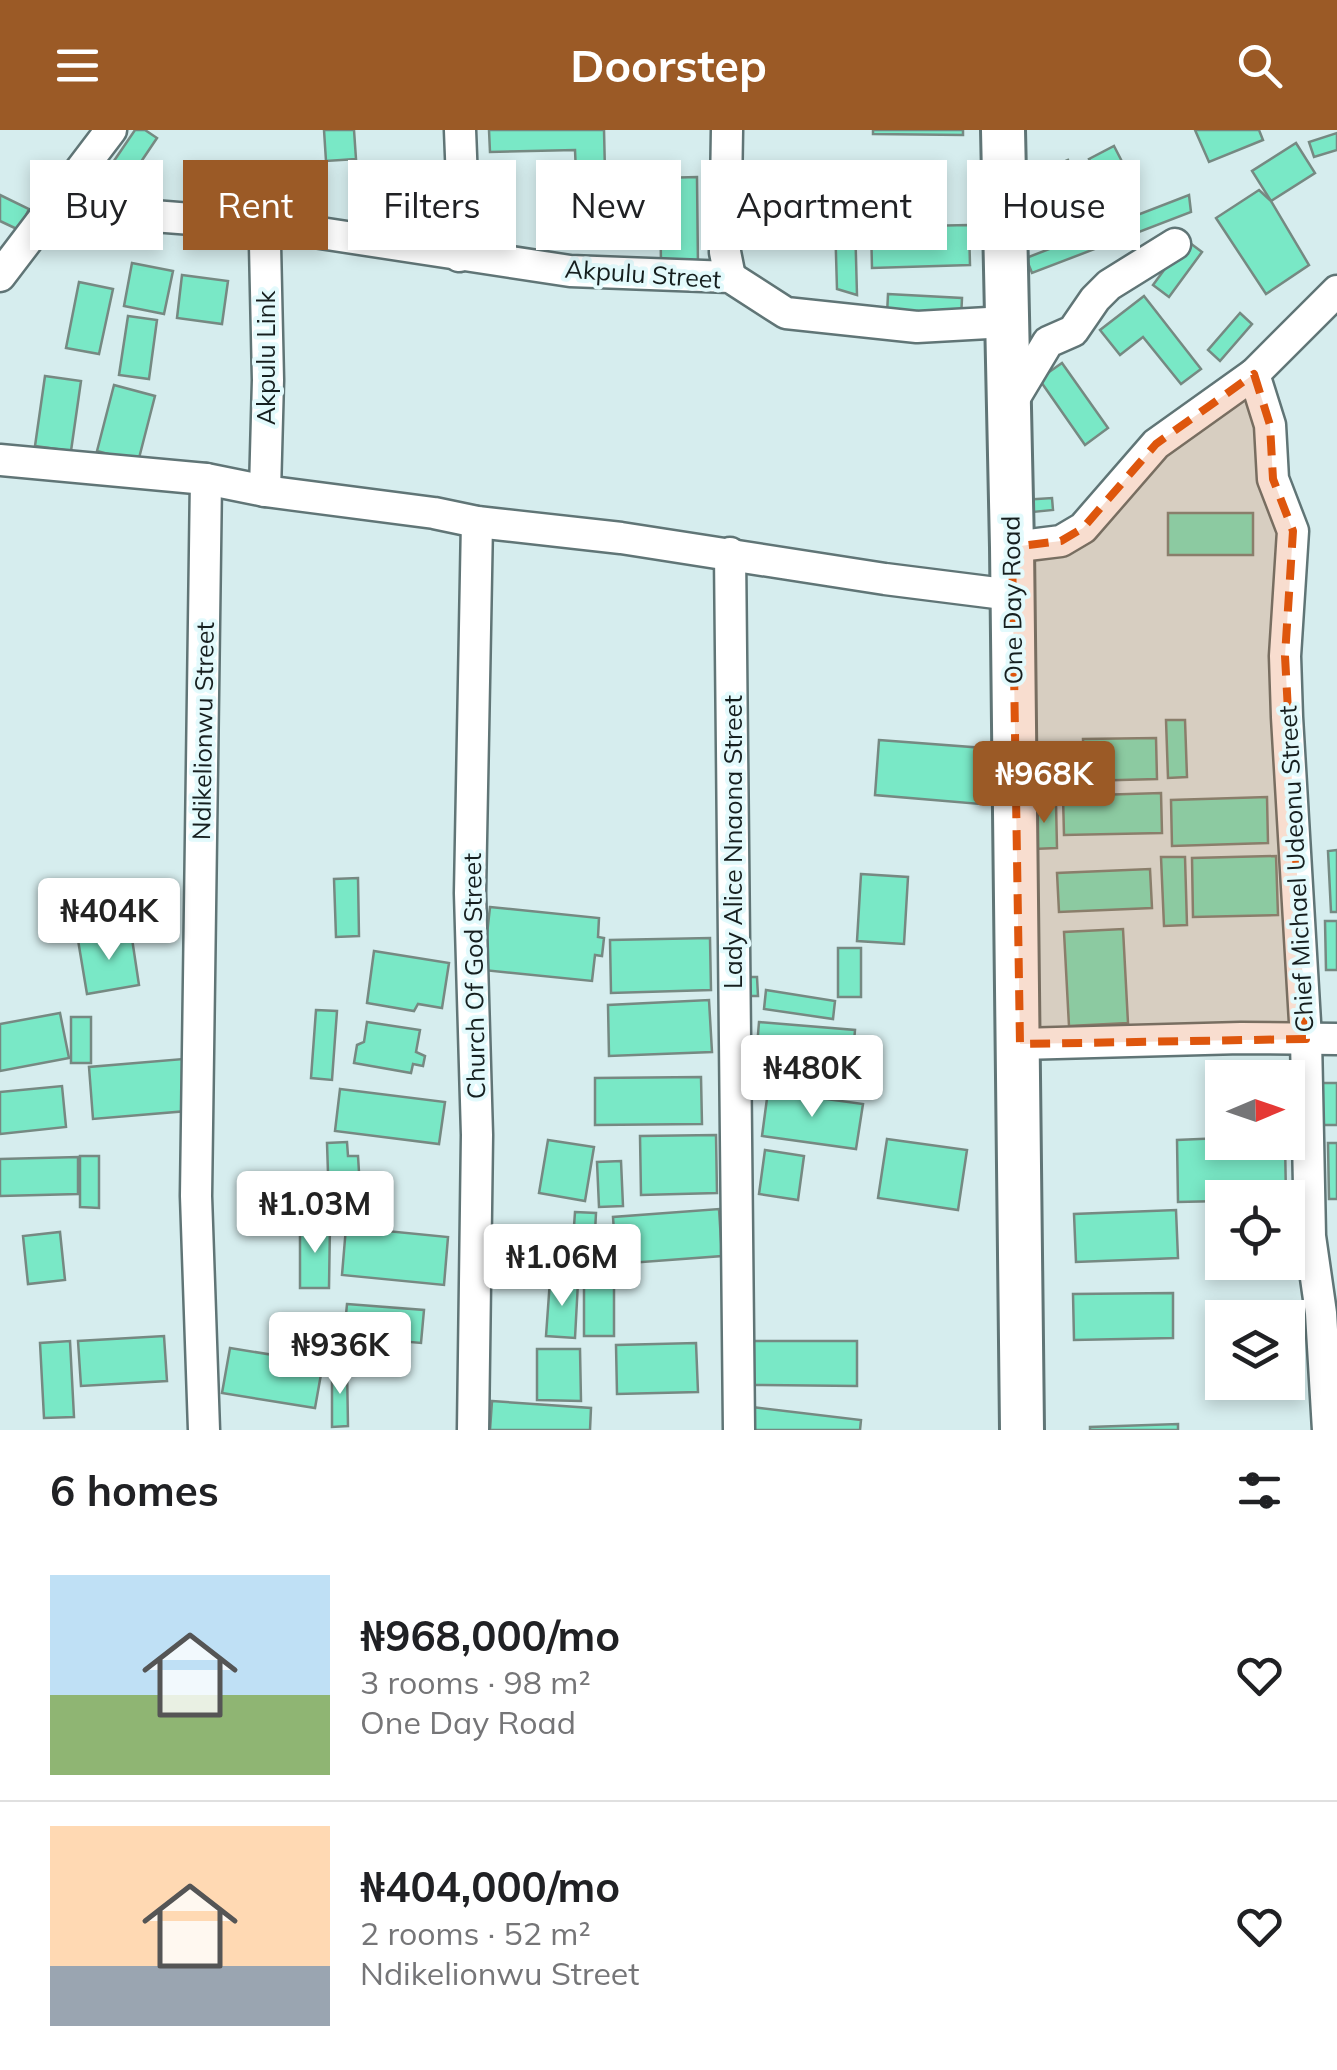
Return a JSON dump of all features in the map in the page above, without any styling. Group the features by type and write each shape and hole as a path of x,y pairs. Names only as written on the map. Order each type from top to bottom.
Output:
{"main road":[{"name":"One Day Road","path":"1002,130 1020,1044 1022,1430"}],"street":[{"path":"0,276 111,130"},
{"path":"459,256 463,207 460,130"},
{"path":"727,130 725,252 730,277"},
{"name":"Akpulu Street","path":"328,233 570,270 730,277 786,313 918,327 1006,322"},
{"path":"1008,409 1048,342 1073,332 1095,298 1109,285 1175,244"},
{"name":"Akpulu Link","path":"264,491 268,380 265,250"},
{"path":"1012,547 1061,541 1083,528 1156,444 1254,374 1337,291"},
{"name":"Chief Michael Udeonu Street","path":"1254,374 1270,425 1273,479 1292,531 1286,687 1306,1039 1310,1236 1321,1313 1328,1430"},
{"path":"0,460 206,479 264,491 434,512 478,522 730,553 1012,595"},
{"name":"Ndikelionwu Street","path":"204,1430 196,1196 206,479"},
{"name":"Church Of God Street","path":"473,1430 477,1135 470,875 478,522"},
{"name":"Lady Alice Nnaona Street","path":"730,553 739,1430"},
{"path":"1020,1044 1337,1038"}],"highlighted area":[{"path":"1254,374 1270,425 1273,479 1293,531 1285,656 1306,1039 1020,1044 1012,547 1061,541 1083,528 1156,444"}],"building":[{"path":"135,130 145,130 157,138 142,160 115,160"},
{"path":"324,130 354,130 356,159 326,160"},
{"path":"489,130 604,130 605,160 575,160 575,150 490,152"},
{"path":"873,130 963,130 963,135 873,134"},
{"path":"1195,130 1259,130 1263,140 1209,162"},
{"path":"1337,133 1337,150 1314,157 1309,142"},
{"path":"1296,143 1315,173 1271,201 1252,171"},
{"path":"1114,146 1121,160 1090,160"},
{"path":"681,177 697,177 698,266 661,267 661,250 681,250"},
{"path":"1259,190 1271,201 1309,265 1266,294 1216,218"},
{"path":"0,195 29,209 19,230 0,221"},
{"path":"1189,195 1191,212 1140,232 1140,214"},
{"path":"947,225 967,225 970,265 872,268 872,250 947,250"},
{"path":"1186,240 1202,252 1169,297 1153,285"},
{"path":"836,250 856,250 857,295 837,289"},
{"path":"1047,250 1092,250 1032,273 1026,258"},
{"path":"132,263 173,271 164,314 124,306"},
{"path":"182,275 228,281 222,324 177,318"},
{"path":"79,282 113,289 99,354 66,348"},
{"path":"888,294 962,298 961,319 887,315"},
{"path":"1144,296 1201,369 1181,384 1143,337 1120,355 1100,330"},
{"path":"1240,313 1252,324 1220,361 1208,350"},
{"path":"128,316 157,320 149,379 119,375"},
{"path":"1062,363 1108,428 1085,445 1039,379"},
{"path":"45,376 81,381 71,451 35,446"},
{"path":"114,385 155,396 138,462 97,451"},
{"path":"1052,498 1053,510 1023,513 1022,500"},
{"path":"1168,513 1253,513 1253,555 1168,555"},
{"path":"1166,720 1185,720 1187,777 1168,778"},
{"path":"1156,738 1157,779 1084,781 1083,739"},
{"path":"879,740 984,748 980,804 875,795"},
{"path":"1161,793 1162,833 1064,835 1063,796"},
{"path":"1267,797 1268,843 1172,846 1171,800"},
{"path":"1032,803 1056,803 1057,848 1033,849"},
{"path":"1337,850 1337,912 1331,912 1328,851"},
{"path":"1276,856 1278,915 1193,917 1192,858"},
{"path":"1161,857 1185,857 1187,925 1164,926"},
{"path":"1150,869 1152,908 1059,912 1057,873"},
{"path":"861,874 908,877 904,944 857,941"},
{"path":"358,878 359,936 336,937 334,879"},
{"path":"490,907 599,918 598,937 604,938 602,956 595,955 592,981 483,970"},
{"path":"1325,921 1337,921 1337,970 1326,970"},
{"path":"1123,929 1128,1023 1069,1026 1064,932"},
{"path":"131,932 139,985 87,994 78,940"},
{"path":"710,938 711,990 611,993 610,940"},
{"path":"838,948 861,948 861,997 838,997"},
{"path":"374,951 449,963 442,1008 418,1004 414,1011 367,1003"},
{"path":"743,977 757,977 758,996 743,996"},
{"path":"766,990 835,1001 833,1019 764,1009"},
{"path":"709,1000 712,1052 609,1056 608,1005"},
{"path":"316,1010 337,1011 332,1080 311,1078"},
{"path":"60,1013 69,1058 0,1071 0,1024"},
{"path":"71,1017 91,1017 91,1063 71,1063"},
{"path":"367,1022 420,1030 416,1052 425,1056 423,1066 413,1064 411,1073 354,1063 357,1045 364,1042"},
{"path":"759,1022 855,1030 851,1079 755,1071"},
{"path":"183,1059 187,1111 93,1119 89,1067"},
{"path":"701,1077 702,1124 595,1125 595,1078"},
{"path":"1319,1083 1337,1083 1337,1125 1321,1125"},
{"path":"62,1086 66,1127 0,1134 0,1092"},
{"path":"340,1089 445,1102 439,1144 335,1131"},
{"path":"768,1091 863,1104 856,1149 762,1136"},
{"path":"716,1135 717,1193 641,1195 640,1136"},
{"path":"887,1139 967,1150 958,1210 878,1198"},
{"path":"1205,1139 1205,1160 1285,1160 1286,1180 1205,1180 1205,1201 1178,1202 1177,1140"},
{"path":"548,1140 594,1147 585,1201 539,1193"},
{"path":"347,1142 348,1156 358,1156 359,1172 328,1173 327,1143"},
{"path":"1328,1143 1337,1143 1337,1199 1329,1199"},
{"path":"765,1150 804,1156 798,1200 759,1194"},
{"path":"80,1156 99,1156 99,1208 80,1207"},
{"path":"78,1157 78,1194 0,1196 0,1159"},
{"path":"621,1161 623,1206 599,1207 597,1162"},
{"path":"719,1209 722,1256 616,1264 613,1217"},
{"path":"1176,1210 1178,1258 1076,1262 1074,1214"},
{"path":"575,1212 596,1213 593,1271 571,1269"},
{"path":"300,1223 330,1224 329,1288 300,1288"},
{"path":"346,1227 448,1237 444,1285 342,1275"},
{"path":"60,1232 65,1280 28,1284 23,1236"},
{"path":"550,1280 578,1282 575,1338 546,1336"},
{"path":"584,1282 614,1282 614,1336 584,1336"},
{"path":"1173,1293 1173,1338 1074,1340 1073,1294"},
{"path":"347,1304 424,1310 421,1343 344,1336"},
{"path":"164,1336 167,1381 81,1386 78,1341"},
{"path":"70,1341 74,1417 44,1418 40,1343"},
{"path":"752,1341 857,1341 857,1386 752,1385"},
{"path":"696,1343 698,1392 617,1394 616,1345"},
{"path":"230,1348 323,1363 315,1408 222,1393"},
{"path":"537,1349 580,1349 581,1401 537,1400"},
{"path":"332,1367 347,1367 348,1426 332,1427"},
{"path":"492,1401 591,1408 590,1430 490,1430"},
{"path":"752,1407 861,1420 860,1430 750,1430"},
{"path":"1178,1424 1178,1430 1090,1430 1090,1427"}]}
